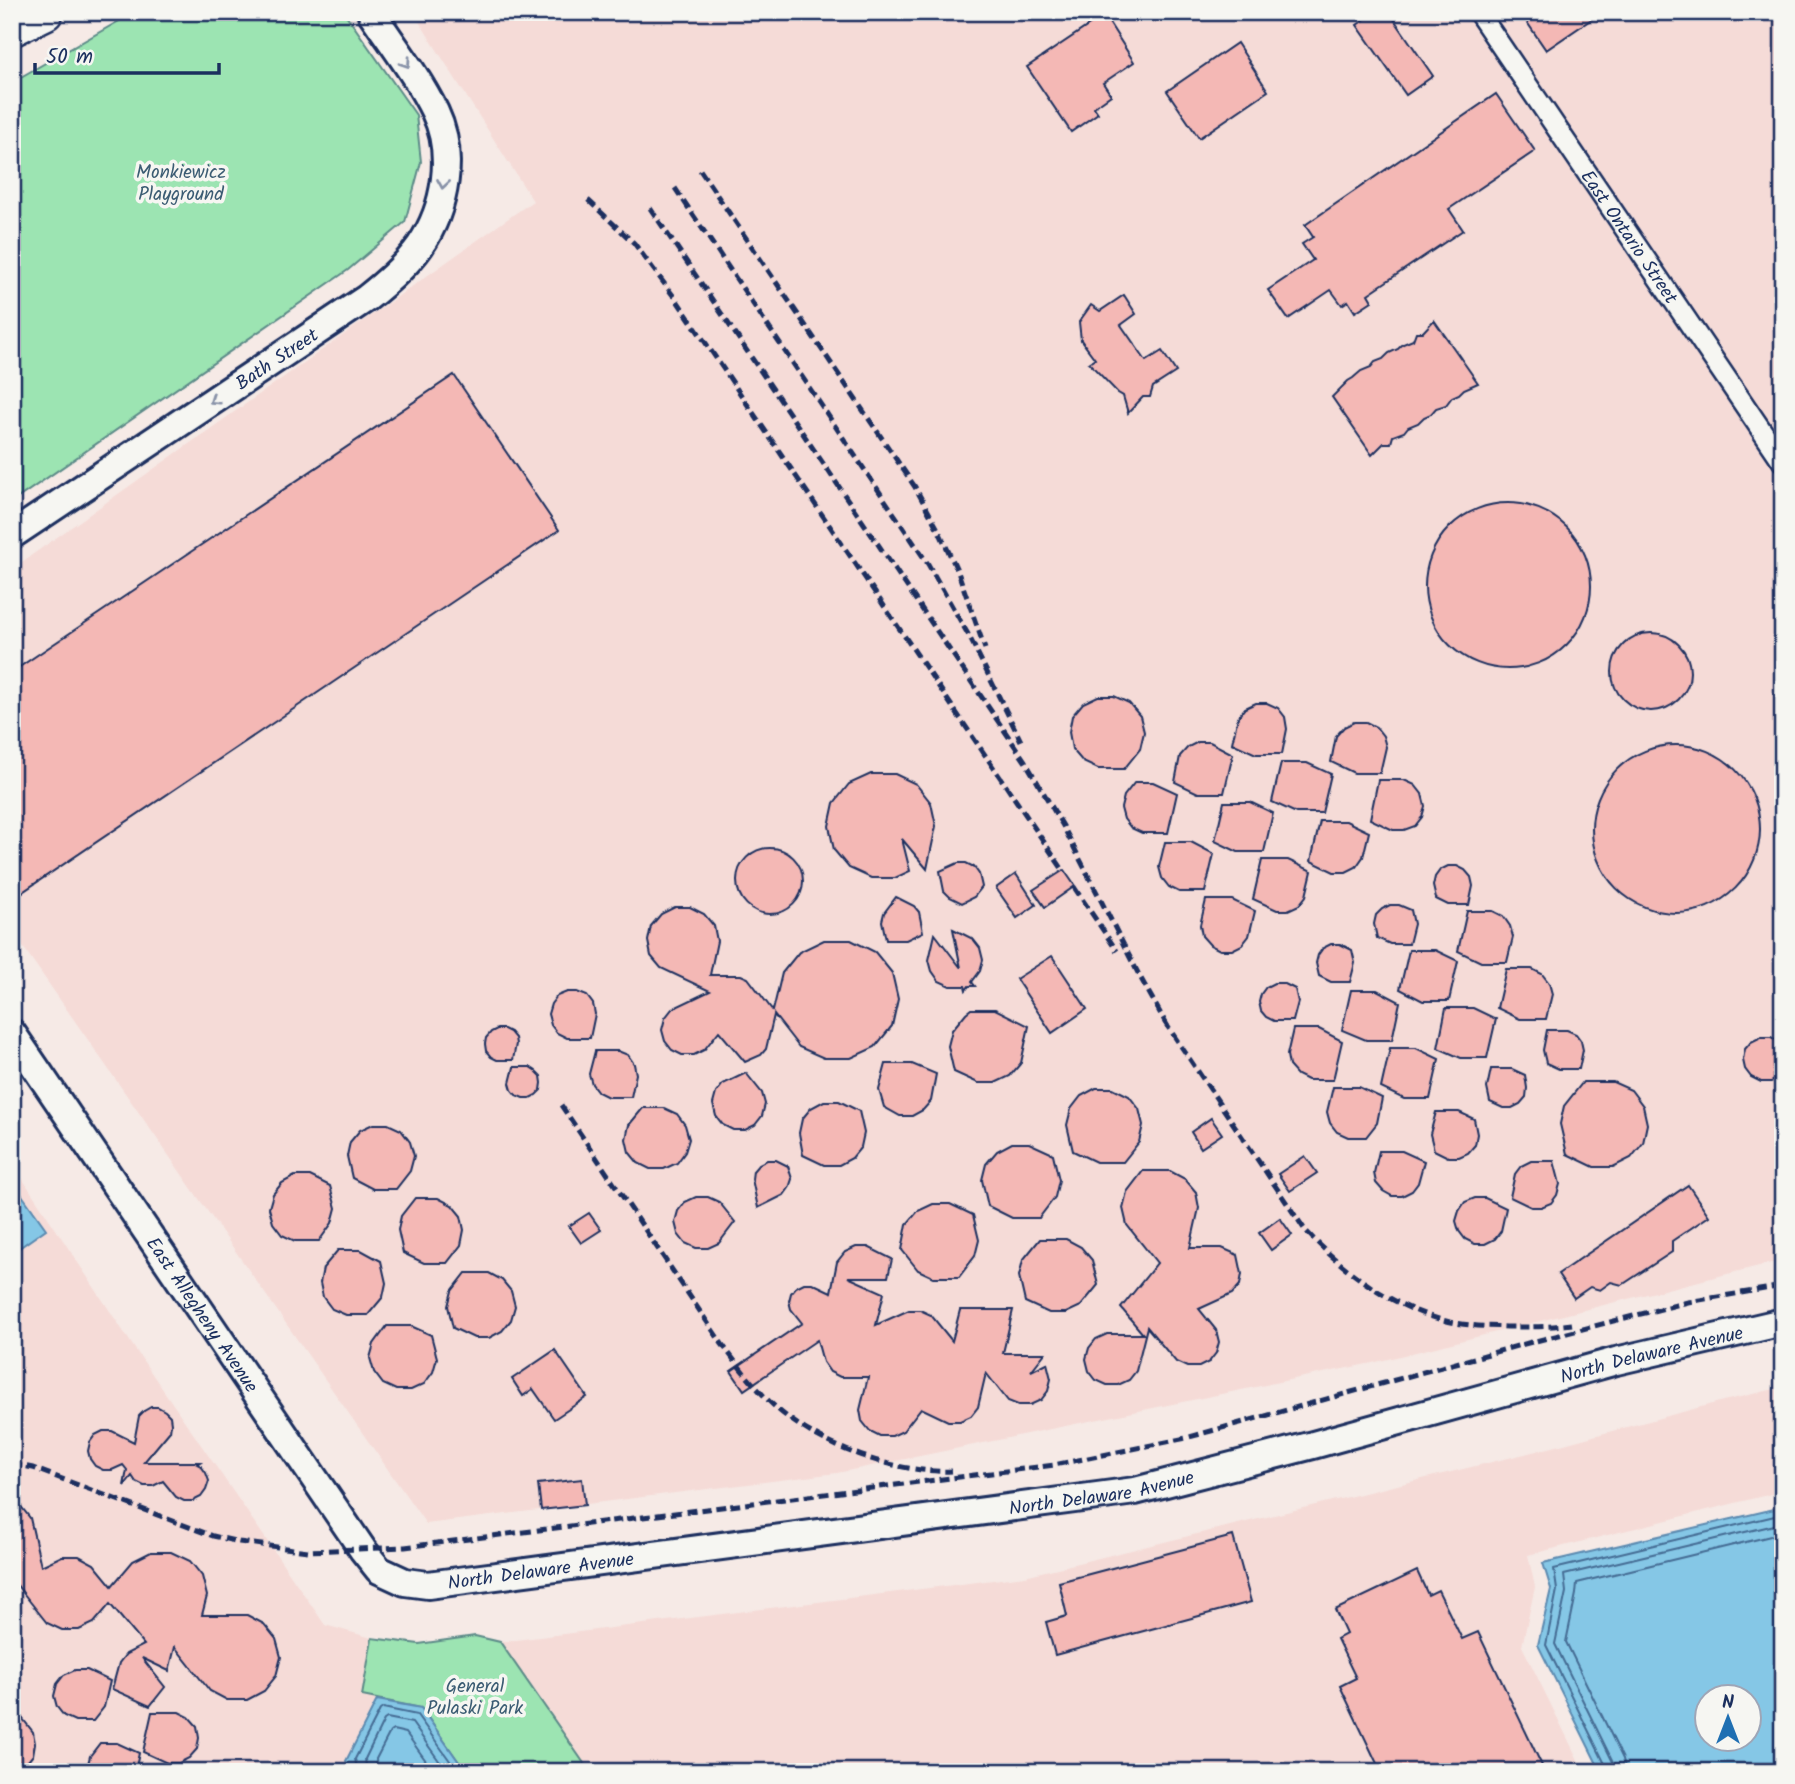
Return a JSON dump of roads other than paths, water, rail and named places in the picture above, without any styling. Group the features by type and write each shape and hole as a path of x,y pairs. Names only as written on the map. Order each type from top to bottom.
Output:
{"highway":[{"path":"12,28 46,12"}],"street":[{"name":"Bath Street","path":"12,536 367,299 408,261 421,245 433,221 445,182 443,139 437,117 420,84 371,12"},
{"name":"East Ontario Street","path":"1478,12 1783,462"},
{"name":"East Allegheny Avenue","path":"12,1033 363,1550 379,1570 405,1583"},
{"name":"North Delaware Avenue","path":"405,1583 428,1585 1135,1490 1353,1434 1616,1361 1783,1322"}],"water":[{"path":"12,1181 46,1229 12,1253"},
{"path":"1783,1507 1783,1772 1601,1772 1538,1645 1551,1589 1543,1563"},
{"path":"377,1700 421,1708 466,1772 353,1772 346,1761"}],"railway":[{"path":"700,170 915,487 958,572 985,649"},
{"path":"675,188 928,564 969,636 1021,741"},
{"path":"588,200 634,243 678,302 1063,870"},
{"path":"650,208 1025,761 1063,826 1168,1027"},
{"path":"1074,887 1117,951"},
{"path":"1164,1021 1305,1230 1359,1278 1401,1304 1447,1321 1475,1326 1508,1327 1572,1324"},
{"path":"561,1105 722,1344 770,1402 808,1431 855,1453 905,1467 952,1471"},
{"path":"12,1464 33,1468 213,1536 239,1542 308,1551 405,1547 1054,1465 1186,1438 1528,1343 1688,1302 1783,1286"}],"park label":[{"name":"Monkiewicz Playground","path":"181,182"},
{"name":"General Pulaski Park","path":"475,1696"}]}
